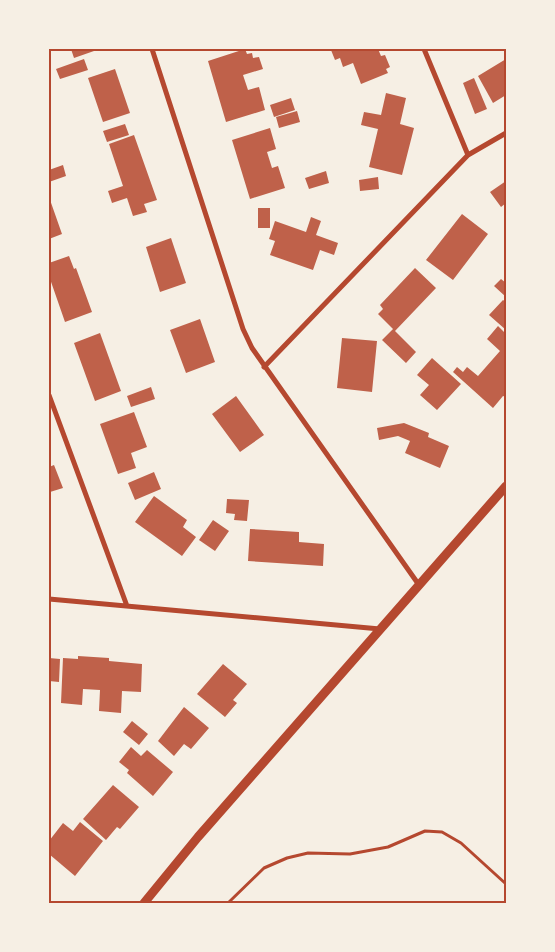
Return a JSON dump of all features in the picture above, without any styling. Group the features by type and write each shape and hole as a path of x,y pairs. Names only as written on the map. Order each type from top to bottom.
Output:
{"street":[{"path":"152,49 243,329 264,367 419,585"},
{"path":"424,49 468,155"},
{"path":"264,367 468,155 506,133"},
{"path":"49,395 126,606"},
{"path":"144,903 198,837 506,486"},
{"path":"49,599 380,629"}],"path":[{"path":"228,903 264,868 287,858 308,852 350,854 388,847 425,831 442,832 461,843 506,884"}],"building":[{"path":"71,49 93,49 94,51 74,58"},
{"path":"245,49 247,54 252,53 253,58 259,57 263,69 243,75 248,90 259,87 265,110 226,122 208,61"},
{"path":"378,49 381,56 385,55 390,67 386,69 388,73 361,84 353,63 343,67 340,58 335,60 331,50"},
{"path":"84,59 88,70 60,79 56,69"},
{"path":"506,59 506,95 493,103 478,76"},
{"path":"115,69 130,113 103,122 88,78"},
{"path":"474,78 487,109 475,114 463,83"},
{"path":"386,93 406,98 400,124 414,128 402,175 369,167 378,129 361,125 364,112 381,115"},
{"path":"291,98 295,110 274,117 270,105"},
{"path":"297,111 300,122 279,128 276,117"},
{"path":"125,124 129,135 107,142 103,131"},
{"path":"270,128 276,149 267,152 272,168 278,166 285,188 250,199 232,140"},
{"path":"134,135 157,200 144,204 147,212 133,216 127,198 112,203 108,191 123,186 109,144"},
{"path":"63,165 66,176 49,182 49,170"},
{"path":"326,171 329,183 309,189 305,178"},
{"path":"378,177 379,189 360,191 359,180"},
{"path":"506,181 506,203 501,207 490,192"},
{"path":"49,197 62,234 49,239"},
{"path":"258,208 270,208 270,228 258,228"},
{"path":"462,214 488,234 453,280 426,260"},
{"path":"311,217 321,221 316,235 338,243 334,255 320,250 313,270 270,255 275,241 269,239 275,221 306,232"},
{"path":"171,238 186,283 160,292 146,247"},
{"path":"69,256 74,269 76,268 92,312 65,322 49,276 49,263"},
{"path":"415,268 436,288 395,331 378,314 383,309 380,305"},
{"path":"501,279 506,283 506,297 494,286"},
{"path":"503,300 506,302 506,330 489,315"},
{"path":"200,319 215,362 186,373 170,330"},
{"path":"498,326 506,334 506,397 503,396 493,408 453,372 457,367 463,372 467,367 478,376 500,351 487,339"},
{"path":"393,329 416,352 406,363 382,340"},
{"path":"100,333 121,391 95,401 74,343"},
{"path":"342,338 377,341 372,392 337,388"},
{"path":"432,358 461,384 437,410 420,395 429,385 417,375"},
{"path":"151,387 155,399 131,407 127,396"},
{"path":"236,396 264,435 240,452 212,414"},
{"path":"134,412 147,447 131,453 136,468 118,474 100,424"},
{"path":"404,423 429,433 428,437 449,446 440,468 405,453 410,441 398,436 379,440 377,428"},
{"path":"54,465 63,488 50,492 49,467"},
{"path":"154,472 161,489 135,500 128,483"},
{"path":"154,496 187,520 183,527 196,537 182,556 135,522"},
{"path":"227,499 249,500 247,521 234,520 235,514 226,513"},
{"path":"213,520 229,531 215,551 199,540"},
{"path":"250,529 299,532 299,542 324,544 323,566 248,561"},
{"path":"78,656 109,658 109,661 142,664 141,692 122,691 121,713 99,711 100,690 83,689 82,705 61,703 63,658 78,659"},
{"path":"49,658 60,659 59,682 49,681"},
{"path":"223,664 247,684 233,700 237,703 225,717 197,694"},
{"path":"184,707 209,728 191,749 184,744 174,756 158,741"},
{"path":"132,721 148,734 139,745 123,732"},
{"path":"131,747 141,756 147,750 173,772 153,796 127,773 129,770 119,762"},
{"path":"113,785 139,807 120,829 117,827 106,840 83,819"},
{"path":"80,822 103,841 75,876 49,854 49,841 63,823 73,831"}]}
